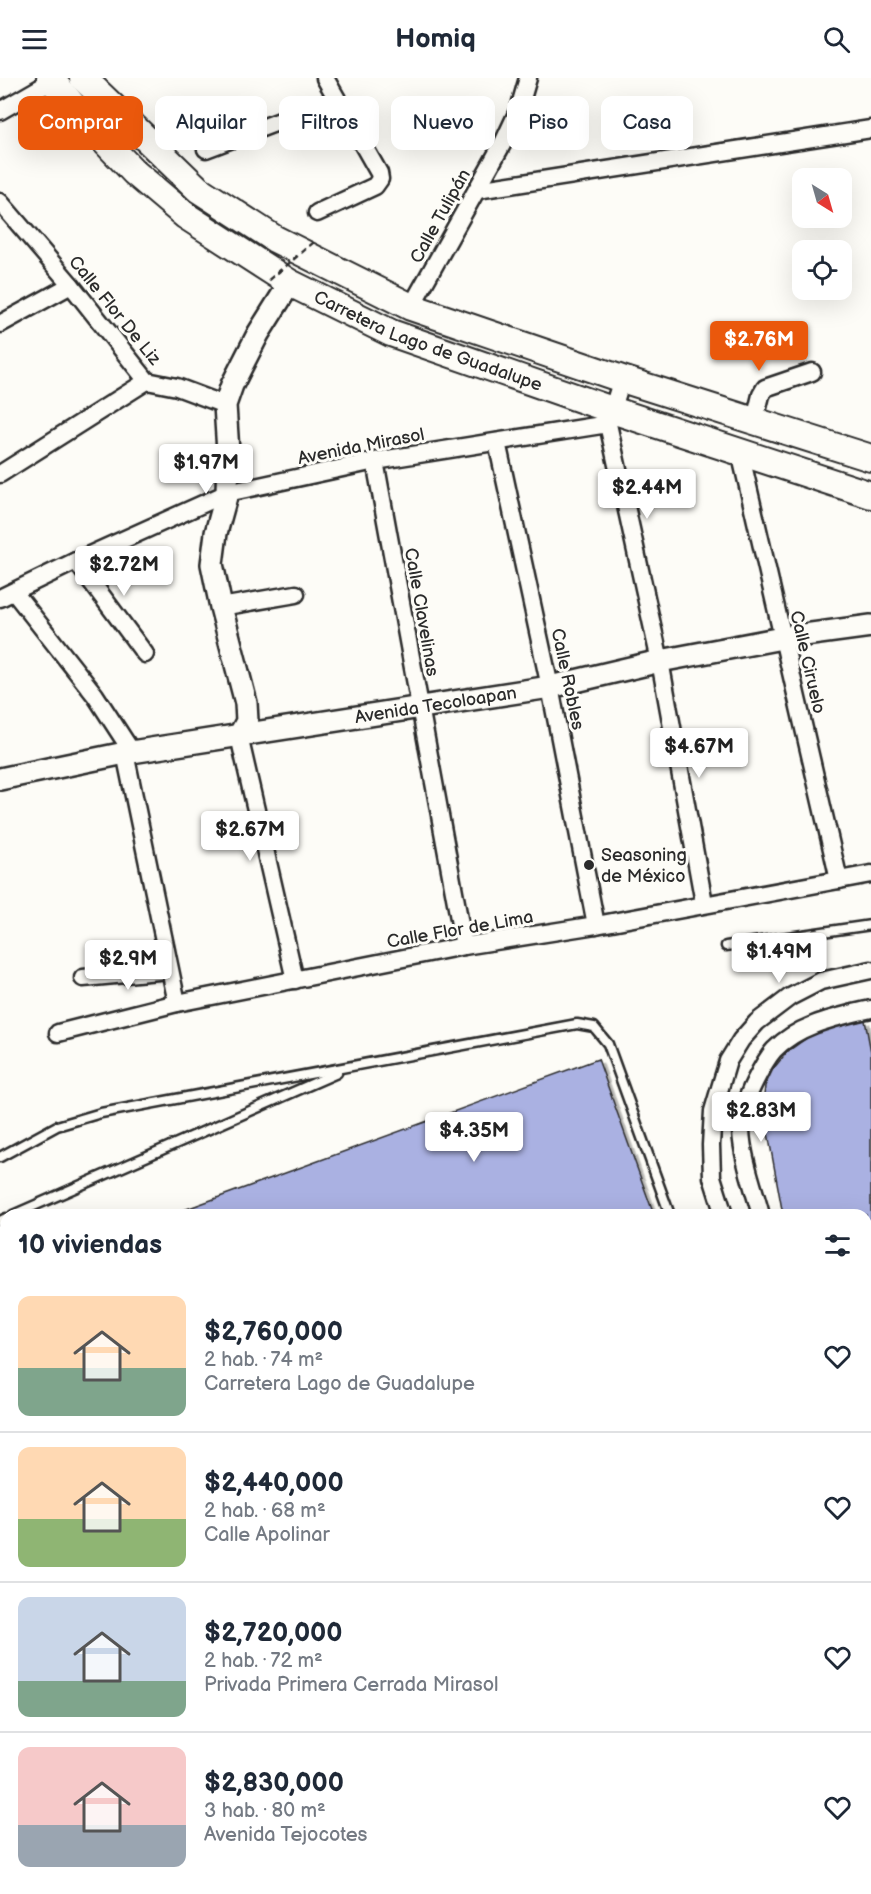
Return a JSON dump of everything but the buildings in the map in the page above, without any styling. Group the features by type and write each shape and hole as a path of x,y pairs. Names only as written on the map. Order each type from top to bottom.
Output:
{"main road":[{"name":"Carretera Lago de Guadalupe","path":"83,78 198,189 275,239 411,307 622,379 871,458"},
{"name":"Carretera Lago de Guadalupe","path":"51,79 92,128 134,172 177,209 280,281 391,333 610,417 740,452 871,495"}],"street":[{"path":"325,78 334,96"},
{"name":"Calle Tulipán","path":"411,307 504,141 519,108 528,78"},
{"path":"0,111 51,79"},
{"path":"477,190 871,129"},
{"path":"317,213 375,186 380,179 379,173 365,150"},
{"name":"Calle Flor De Liz","path":"0,202 71,285 147,381 177,387 225,405"},
{"path":"280,281 225,405 228,452 227,493 216,533 212,564 220,607 246,703 246,721 239,736 295,980"},
{"path":"0,324 71,285"},
{"path":"755,420 765,388 812,372"},
{"path":"622,379 610,417 660,661 704,903"},
{"path":"0,474 147,381"},
{"name":"Avenida Mirasol","path":"7,595 76,561 227,493 375,461 497,442 610,417"},
{"name":"Calle Robles","path":"497,442 550,687 596,925"},
{"name":"Calle Ciruelo","path":"740,452 839,880"},
{"name":"Calle Clavelinas","path":"375,461 464,946"},
{"path":"76,561 145,654"},
{"path":"220,607 296,594"},
{"path":"7,595 94,694 128,753 177,1003"},
{"name":"Avenida Tecoloapan","path":"0,779 128,753 550,687 660,661 782,638 871,626"},
{"name":"Calle Flor de Lima","path":"58,1033 177,1003 464,946 596,925 704,903 871,874"},
{"path":"83,978 169,970"},
{"path":"722,1209 712,1177 713,1111 728,1061 741,1040 757,1022 790,997 821,981 871,970"},
{"path":"760,1209 741,1129 747,1097 761,1070 774,1050 793,1035 828,1019 871,1009"}],"lane":[{"path":"726,946 871,925"},
{"path":"0,1157 57,1126 101,1113 577,1024 594,1027 608,1044 668,1209"},
{"path":"27,1209 351,1066"}],"path":[{"path":"280,281 316,240"}],"place":[{"name":"Seasoning de México","path":"589,865"}]}
